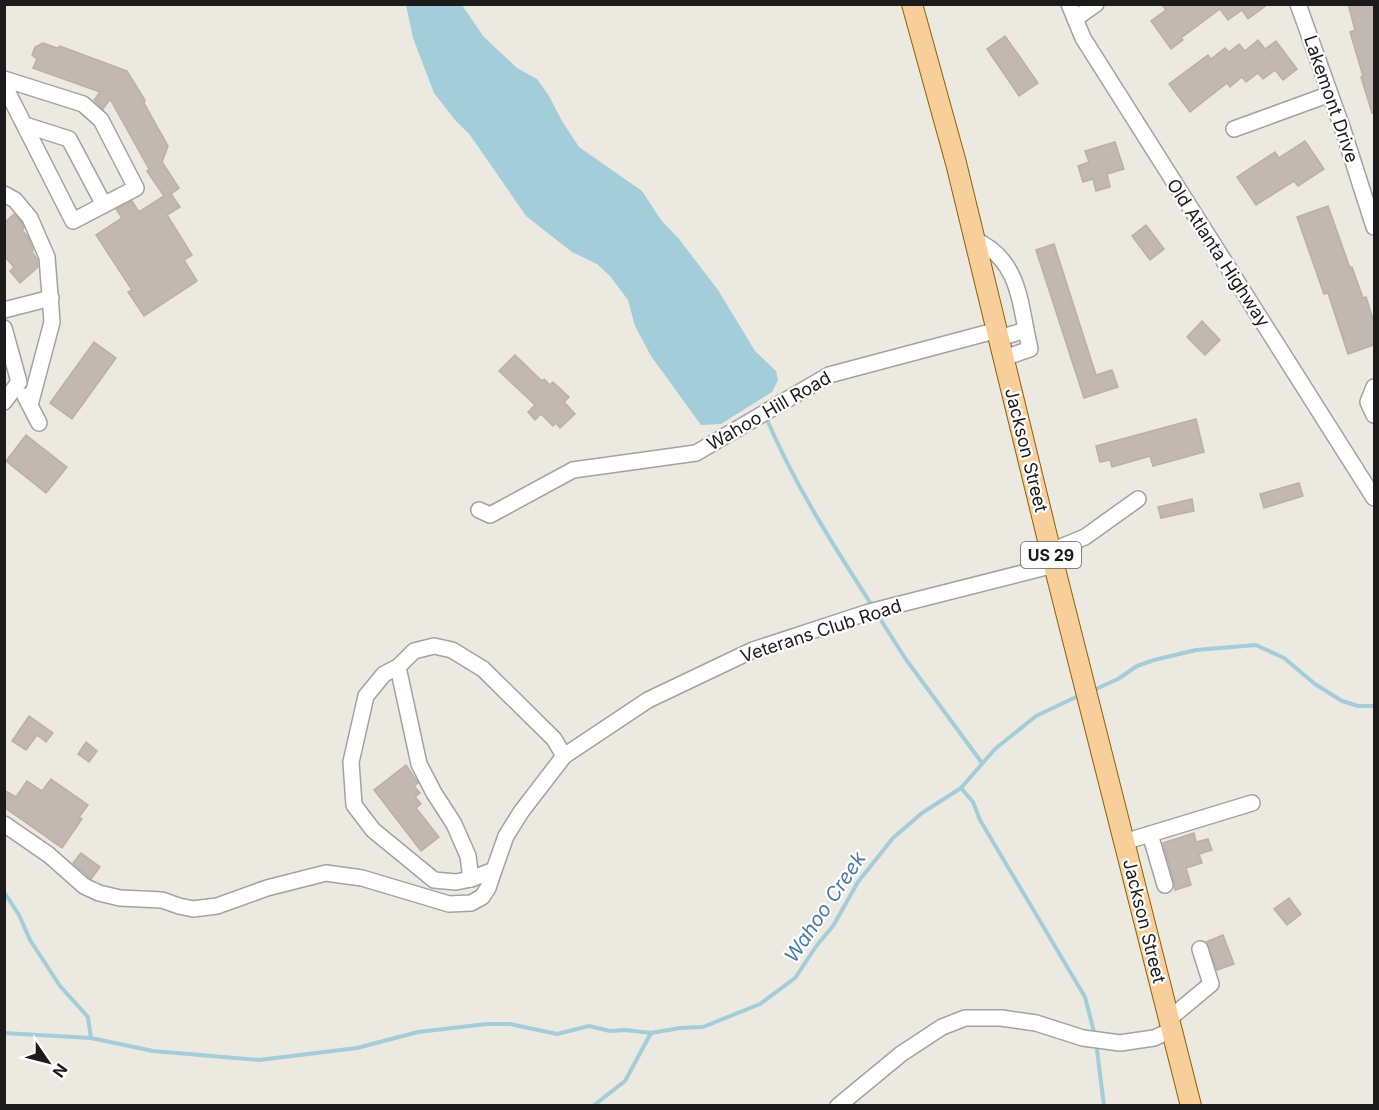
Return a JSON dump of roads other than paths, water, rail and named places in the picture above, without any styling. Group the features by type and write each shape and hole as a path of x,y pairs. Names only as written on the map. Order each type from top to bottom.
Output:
{"main road":[{"name":"Jackson Street","path":"912,4 975,240 1052,558 1191,1106"}],"street":[{"path":"1072,12 1096,4"},
{"name":"Lakemont Drive","path":"1298,4 1374,227"},
{"name":"Old Atlanta Highway","path":"1072,12 1083,38 1374,498"},
{"path":"4,79 83,104 101,120 136,188 73,221 4,85"},
{"path":"1234,129 1330,94"},
{"path":"25,125 69,139 104,205"},
{"path":"4,194 15,200 30,218 47,257 52,322 30,405"},
{"path":"975,240 991,247 1014,278 1019,291 1030,349 1004,358"},
{"path":"4,310 51,298"},
{"path":"4,328 19,382 39,423"},
{"path":"998,334 1026,330"},
{"name":"Wahoo Hill Road","path":"479,510 490,515 573,470 696,453 829,375 998,334"},
{"path":"4,402 19,382"},
{"path":"1374,387 1368,402 1374,416"},
{"name":"Veterans Club Road","path":"4,824 49,855 84,886 99,893 120,898 162,900 193,909 217,906 267,888 326,873 362,878 449,904 471,903 482,897 488,888 506,836 543,780 564,756 648,700 753,650 869,612 1052,558 1138,500"},
{"path":"494,870 456,882 434,880 373,830 354,805 351,762 366,696 384,674 398,667 414,651 434,646 452,650 483,669 554,739 564,756"},
{"path":"398,667 419,764 454,824 468,856 471,879"},
{"path":"1124,842 1252,803"},
{"path":"1150,834 1165,885"},
{"path":"838,1106 901,1054 942,1027 965,1018 1001,1018 1036,1023 1083,1038 1120,1043 1147,1040 1170,1025 1211,984 1200,949"}],"water":[{"path":"406,5 462,5 483,36 517,68 537,79 579,147 642,191 661,220 679,239 718,290 755,351 776,371 778,380 772,392 721,424 701,425 651,356 635,326 628,300 610,276 597,264 572,252 526,216 470,135 434,93 413,38"}],"waterway":[{"path":"765,415 801,490 873,607"},
{"path":"877,614 905,658 982,763"},
{"name":"Wahoo Creek","path":"1096,689 1118,679 1137,666 1154,660 1196,650 1256,645 1284,658 1315,684 1342,701 1358,706 1374,706"},
{"path":"4,1033 91,1038 153,1051 259,1060 357,1048 418,1032 487,1024 510,1024 557,1034 589,1026 610,1031 651,1033 703,1027 760,1004 795,978 833,926 858,882 893,838 922,813 961,788 995,749 1036,716 1076,697"},
{"path":"961,788 973,802 980,820 1085,997 1095,1036"},
{"path":"4,892 19,915 30,940 60,986 88,1017 91,1038"},
{"name":"Wahoo Creek","path":"593,1106 625,1081 651,1033"},
{"path":"1097,1050 1104,1106"}]}
